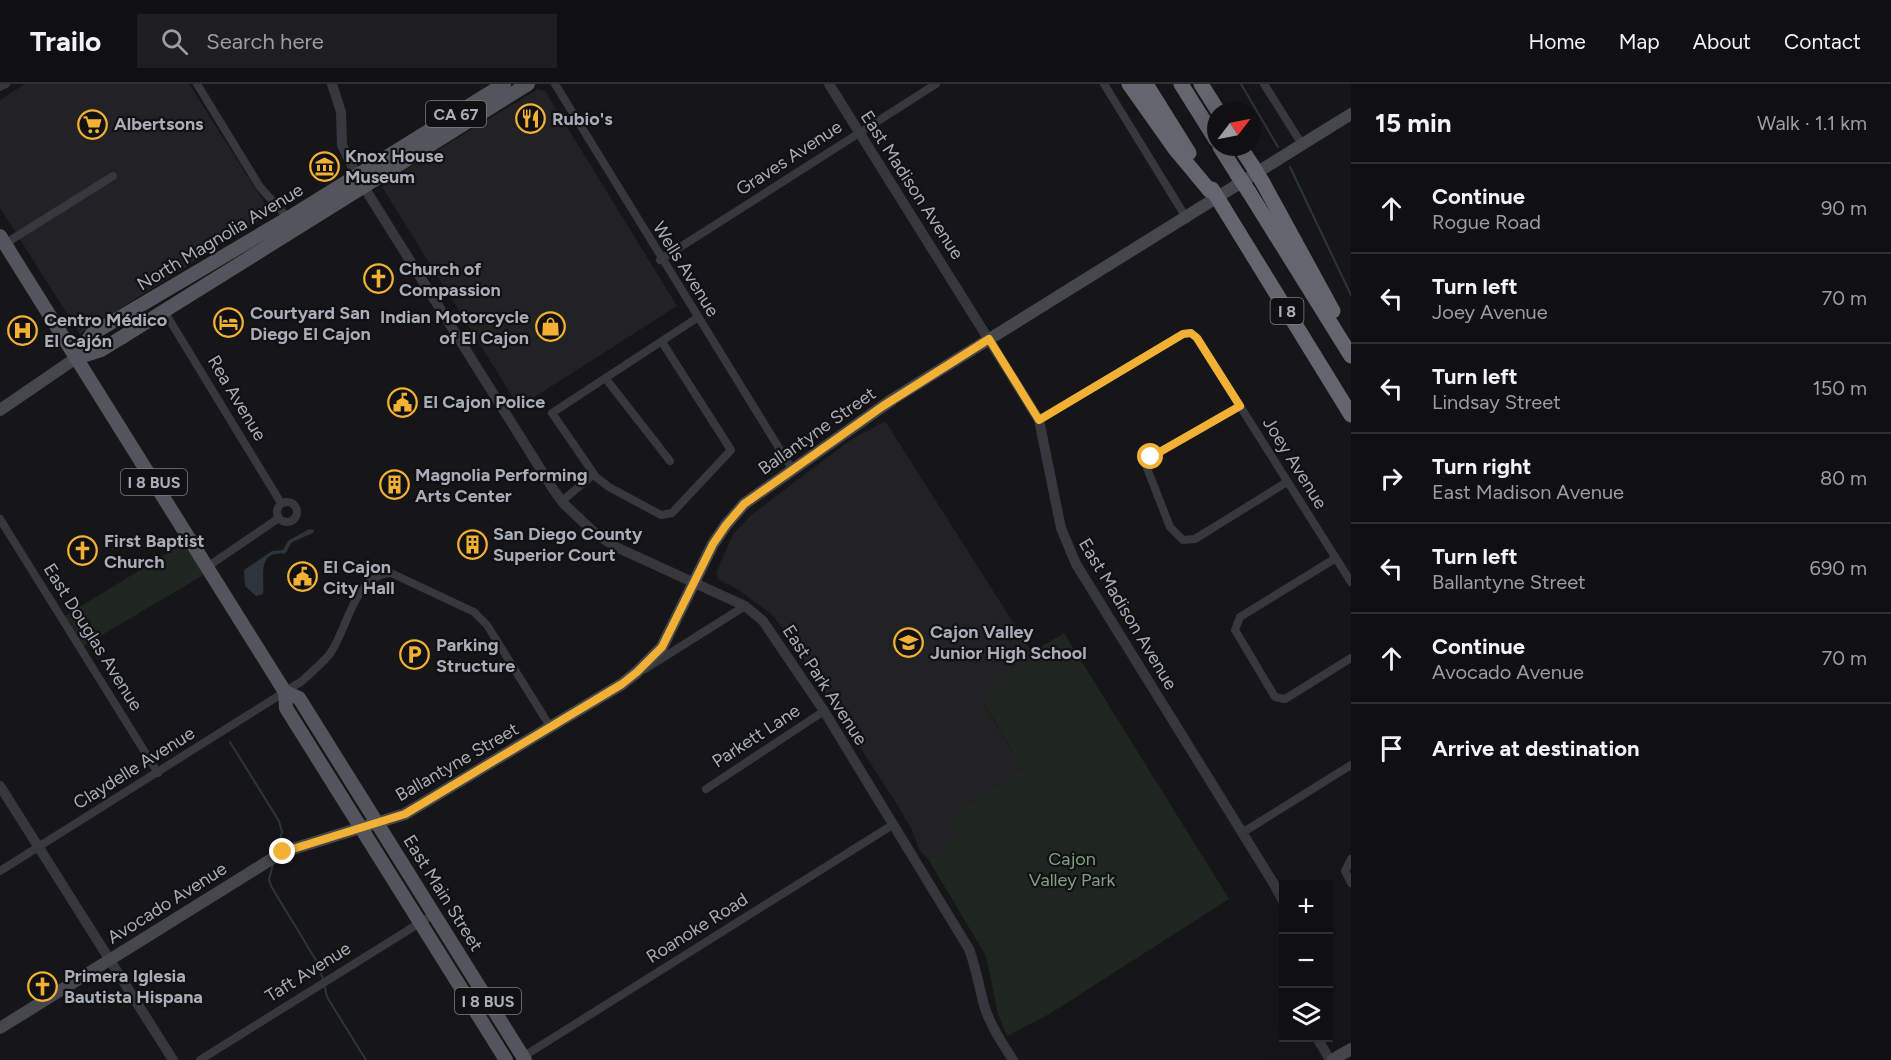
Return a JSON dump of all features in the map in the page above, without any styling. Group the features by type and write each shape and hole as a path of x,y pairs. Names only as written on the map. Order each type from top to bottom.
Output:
{"highway":[{"path":"1129,84 1175,149 1211,190"},
{"name":"I 8","path":"1146,84 1351,415"},
{"path":"1181,84 1207,126"},
{"path":"1201,84 1212,102"},
{"name":"I 8","path":"1226,156 1351,356"},
{"path":"1246,156 1288,226 1351,349"}],"main road":[{"name":"North Magnolia Avenue","path":"76,358 101,350 247,259 504,84"},
{"name":"North Magnolia Avenue","path":"76,358 92,334 239,246 360,181 528,84"},
{"name":"Ballantyne Street","path":"363,830 412,810 551,728 622,684 637,672 662,647 693,583 726,525 744,504 792,469 888,403 1187,219 1351,114"},
{"name":"I 8 BUS","path":"2,242 76,358"},
{"path":"239,246 247,259"},
{"path":"164,311 164,298 173,285"},
{"path":"0,410 76,358"},
{"name":"East Main Street","path":"76,358 285,692 286,708 507,1060"},
{"name":"East Main Street","path":"285,692 299,698 379,824 522,1059"},
{"name":"Avocado Avenue","path":"0,1028 283,852 363,830"},
{"path":"1331,1060 1351,1049"}],"street":[{"path":"0,87 6,84"},
{"path":"197,84 260,187 288,218"},
{"name":"East Park Avenue","path":"332,84 341,111 342,145 360,181 562,501 596,534 616,547 745,606 774,634 894,824 969,949 985,1006 1013,1060"},
{"name":"Wells Avenue","path":"555,84 660,260 792,469"},
{"name":"East Madison Avenue","path":"829,84 1039,420 1061,528 1076,564 1279,895"},
{"name":"Graves Avenue","path":"660,260 936,84"},
{"path":"1104,84 1187,219"},
{"path":"1264,84 1303,146"},
{"path":"2,242 45,219 113,176"},
{"name":"Rea Avenue","path":"164,311 281,503"},
{"path":"662,342 731,450 672,513 661,514 609,487 594,474 552,413 697,318"},
{"name":"Joey Avenue","path":"1039,420 1183,334 1191,333 1197,338 1351,582"},
{"path":"606,379 670,461"},
{"path":"1240,406 1151,457 1147,468 1173,533 1183,540 1195,539 1287,482"},
{"path":"562,501 594,474"},
{"path":"281,503 292,503 297,513 288,521 279,518 277,512 281,503"},
{"path":"207,567 279,518"},
{"name":"East Douglas Avenue","path":"0,519 158,772"},
{"path":"1336,558 1240,617 1237,621 1237,635 1275,697 1285,699 1351,658"},
{"name":"Claydelle Avenue","path":"0,871 302,681 329,654 368,581 381,574 391,573 474,612 487,625 551,728"},
{"path":"622,684 745,606"},
{"name":"Parkett Lane","path":"706,789 824,711"},
{"path":"1242,833 1351,765"},
{"path":"0,786 173,1060"},
{"name":"Roanoke Road","path":"522,1059 894,824"},
{"path":"1351,859 1345,871 1351,883"},
{"name":"Taft Avenue","path":"200,1060 434,914"},
{"path":"1320,1042 1331,1060"}],"shaded area":[{"path":"25,84 189,84 271,213 80,334 0,208 0,100"},
{"path":"538,89 545,91 677,306 519,407 382,187 385,182"},
{"name":"Cajon Valley Junior High School","path":"885,421 1032,652 1013,669 983,703 1023,769 948,818 959,838 928,859 920,851 911,828 898,806 785,631 771,614 736,588 719,580 716,573 733,534 751,515 849,441"},
{"path":"309,529 314,530 313,533 292,542 285,554 270,556 266,561 263,573 263,594 256,596 245,586 244,570 272,551 283,550 288,541"}],"green space":[{"path":"187,541 207,573 80,648 62,618"},
{"name":"Cajon Valley Park","path":"1064,633 1229,899 1051,1013 1007,1036 998,1014 986,956 928,859 958,838 948,818 1023,769 983,702 1032,652"}],"waterway":[{"path":"1241,84 1278,147"},
{"path":"1290,167 1351,295"},
{"path":"230,742 279,821 282,832 277,850"},
{"path":"273,865 269,879 271,886 317,962 323,979"},
{"path":"324,984 327,997 366,1060"}],"place":[{"name":"Rubio's","path":"531,119"},
{"name":"Albertsons","path":"93,124"},
{"name":"Knox House Museum","path":"324,166"},
{"name":"Church of Compassion","path":"378,279"},
{"name":"Courtyard San Diego El Cajon","path":"229,323"},
{"name":"Indian Motorcycle of El Cajon","path":"550,327"},
{"name":"Centro Médico El Cajón","path":"23,330"},
{"name":"El Cajon Police","path":"402,402"},
{"name":"Magnolia Performing Arts Center","path":"394,485"},
{"name":"San Diego County Superior Court","path":"472,544"},
{"name":"First Baptist Church","path":"83,551"},
{"name":"El Cajon City Hall","path":"302,577"},
{"name":"Cajon Valley Junior High School","path":"909,642"},
{"name":"Parking Structure","path":"415,655"},
{"name":"Primera Iglesia Bautista Hispana","path":"43,986"}],"route":[{"path":"283,852 363,830 405,814 622,684 662,647 713,544 744,504 883,406 989,339 994,351 1039,420 1183,334 1191,333 1197,338 1240,406 1151,457"}]}
